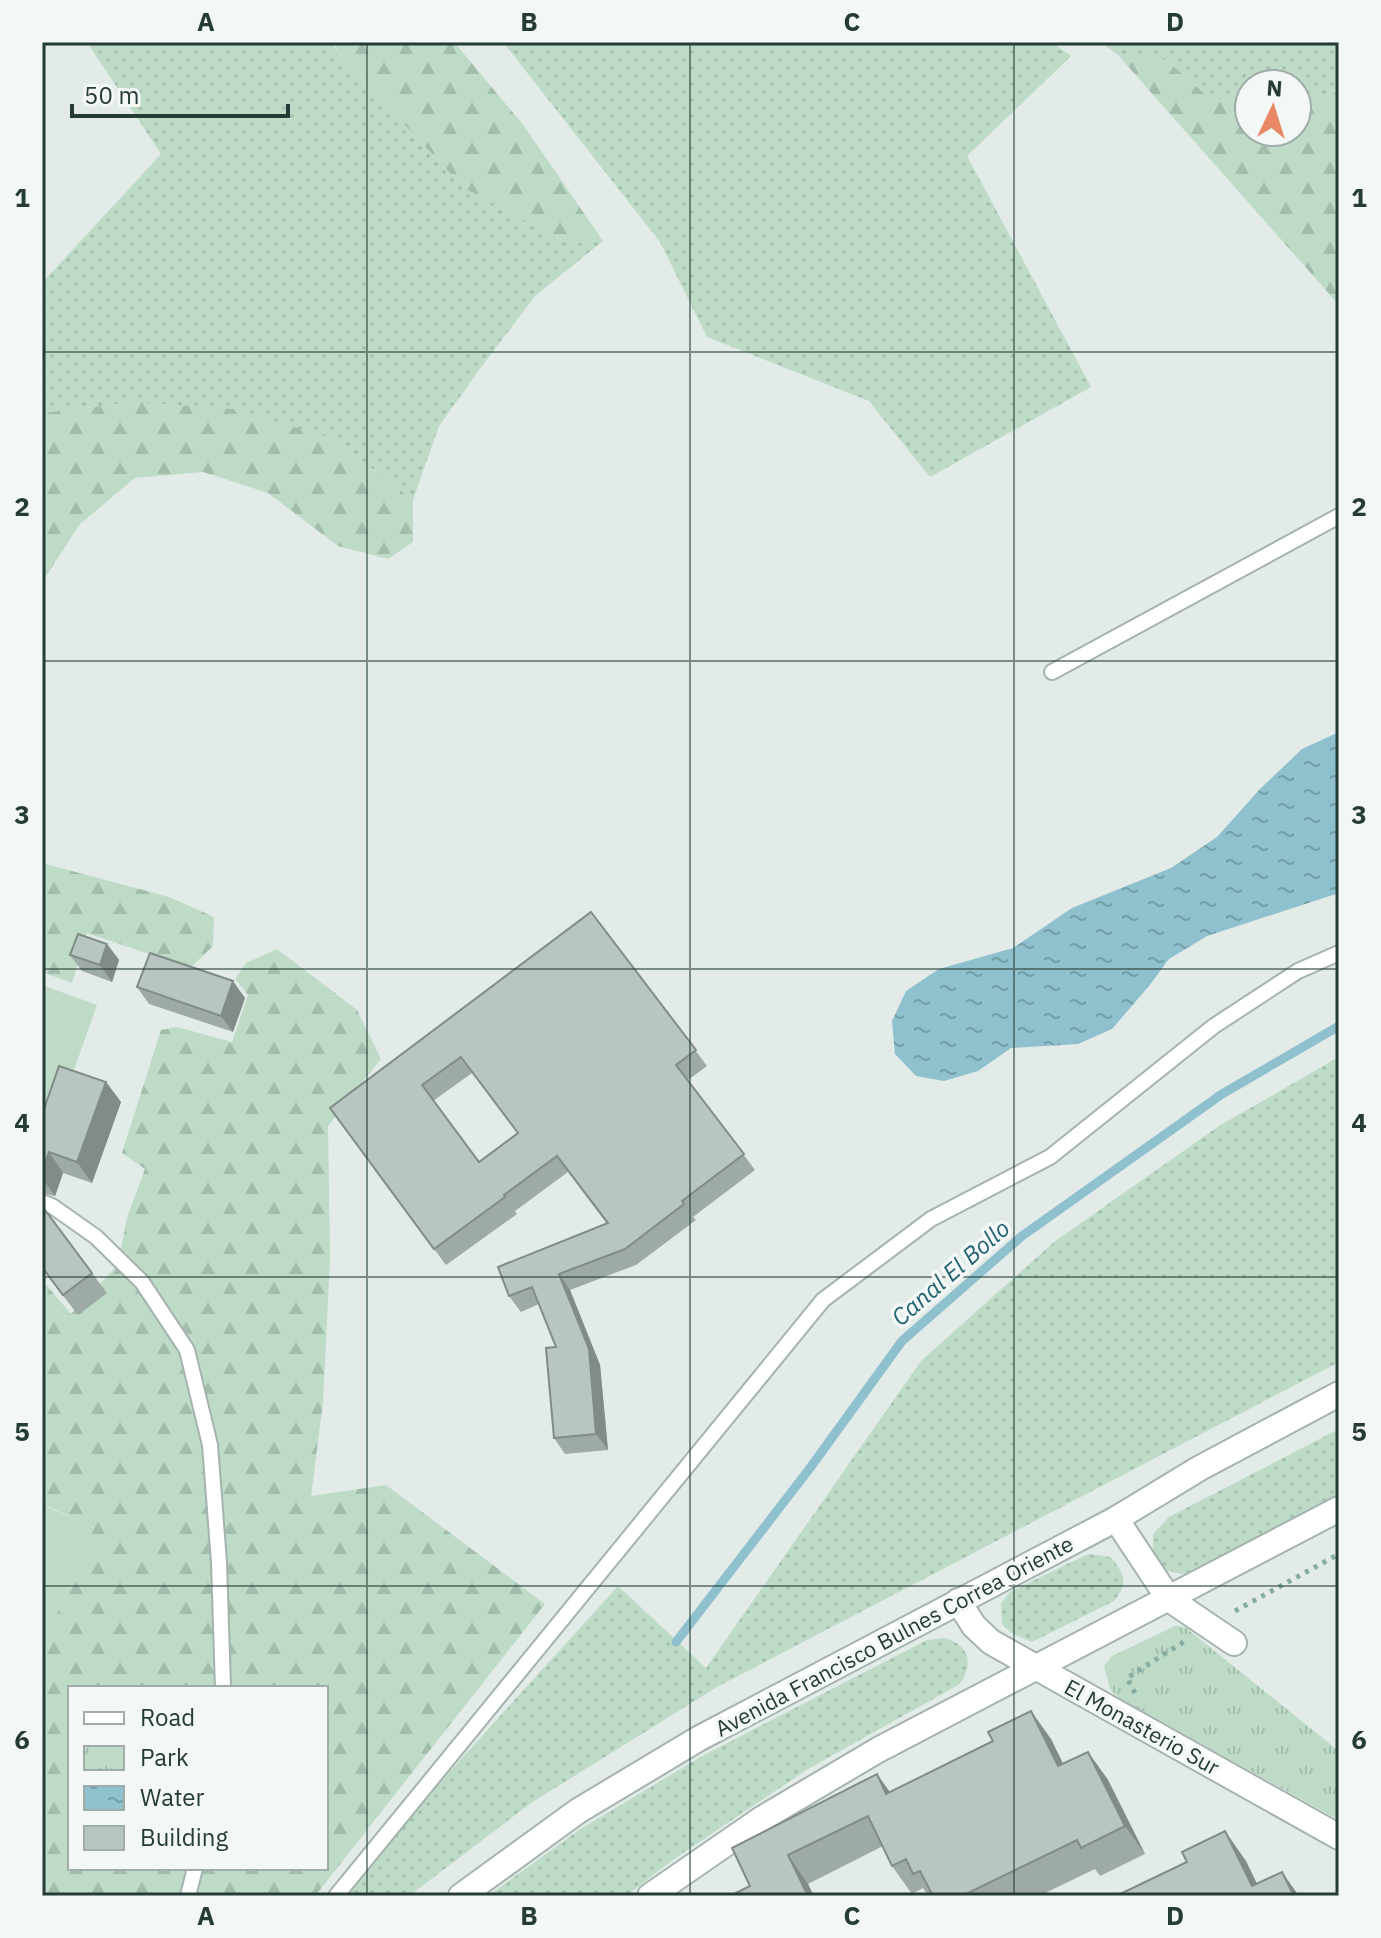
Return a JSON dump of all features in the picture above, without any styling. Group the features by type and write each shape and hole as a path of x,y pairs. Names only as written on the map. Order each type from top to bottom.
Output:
{"street":[{"name":"Avenida Francisco Bulnes Correa Oriente","path":"461,1896 578,1811 698,1739 1116,1519 1212,1461 1339,1394"},
{"path":"650,1896 763,1818 878,1750 1339,1509"},
{"path":"1116,1519 1169,1599 1234,1643"},
{"name":"El Monasterio Sur","path":"958,1601 974,1626 991,1642 1339,1837"}],"lane":[{"path":"1052,672 1339,516"},
{"path":"336,1896 823,1300 931,1219 1050,1157 1214,1026 1298,971 1339,953"},
{"path":"42,1202 96,1237 142,1282 187,1350 210,1445 219,1562 223,1686"},
{"path":"188,1896 194,1870"}],"path":[{"path":"1124,1716 1136,1692 1127,1678 1209,1626 1339,1554"}],"green space":[{"path":"87,42 332,42 343,59 464,188 567,243 603,241 535,296 482,366 439,426 413,500 332,438 135,402 42,413 42,283 161,154"},
{"path":"333,42 454,42 524,126 603,241 567,243 464,188 343,59"},
{"path":"503,42 1051,42 1071,56 967,156 1091,387 930,477 869,401 707,337 660,242"},
{"path":"1100,42 1339,42 1339,92 1313,98 1313,68 1233,68 1233,100 1211,99 1166,60 1117,54"},
{"path":"1117,54 1166,60 1211,99 1233,100 1233,148 1313,148 1313,98 1339,92 1339,305"},
{"path":"135,402 233,409 332,438 413,500 413,542 388,559 338,546 268,493 203,472 135,478 80,524 42,582 42,413"},
{"path":"42,863 169,897 214,917 213,946 190,968 87,933 72,983 42,972"},
{"path":"277,949 357,1010 381,1059 328,1126 330,1258 323,1402 311,1496 386,1485 545,1604 315,1896 42,1896 42,1648 94,1527 42,1504 42,1280 71,1314 118,1265 127,1218 145,1169 122,1153 161,1030 177,1027 232,1042 248,995 235,979 246,963"},
{"path":"42,985 97,1005 58,1115 42,1109"},
{"path":"1339,1057 1339,1362 717,1687 531,1803 409,1896 337,1896 618,1586 706,1668 921,1361 1054,1242 1219,1126"},
{"path":"1339,1429 1339,1495 1186,1575 1166,1570 1153,1556 1153,1534 1169,1517"},
{"path":"42,1505 94,1527 42,1648"},
{"path":"1088,1554 1111,1557 1119,1569 1123,1584 1114,1601 1032,1642 1011,1633 1002,1624 1001,1603 1010,1592"},
{"path":"1177,1625 1186,1628 1339,1751 1339,1820 1119,1698 1110,1689 1104,1666 1112,1656"},
{"path":"945,1638 959,1645 967,1656 967,1669 960,1684 808,1769 674,1859 626,1896 488,1896 579,1830 704,1755 927,1640"}],"water":[{"path":"1339,732 1339,893 1207,936 1169,959 1112,1029 1078,1044 1011,1048 978,1071 944,1081 916,1076 895,1054 892,1021 906,991 939,969 1013,948 1072,908 1171,868 1217,837 1260,789 1302,749"}],"building":[{"path":"591,912 696,1050 676,1065 744,1154 625,1249 559,1274 589,1349 596,1434 554,1438 546,1348 556,1347 532,1287 509,1296 498,1267 608,1223 557,1156 434,1249 330,1108","holes":["461,1057 518,1133 479,1162 422,1085"]},
{"path":"78,934 107,944 100,965 70,955"},
{"path":"150,953 233,981 221,1016 137,987"},
{"path":"59,1066 106,1082 77,1162 49,1152 42,1171 42,1109"},
{"path":"42,1206 92,1273 63,1295 42,1267"},
{"path":"1031,1711 1058,1766 1088,1752 1125,1826 1081,1848 1077,1840 962,1896 933,1896 920,1871 913,1874 906,1859 892,1866 868,1816 788,1855 808,1896 730,1896 750,1886 732,1848 877,1774 886,1794 993,1741 988,1732"},
{"path":"1225,1831 1252,1886 1282,1872 1294,1896 1116,1896 1187,1862 1182,1852"}],"waterway":[{"name":"Canal El Bollo","path":"676,1642 810,1468 902,1341 1022,1236 1222,1094 1339,1026"}]}
